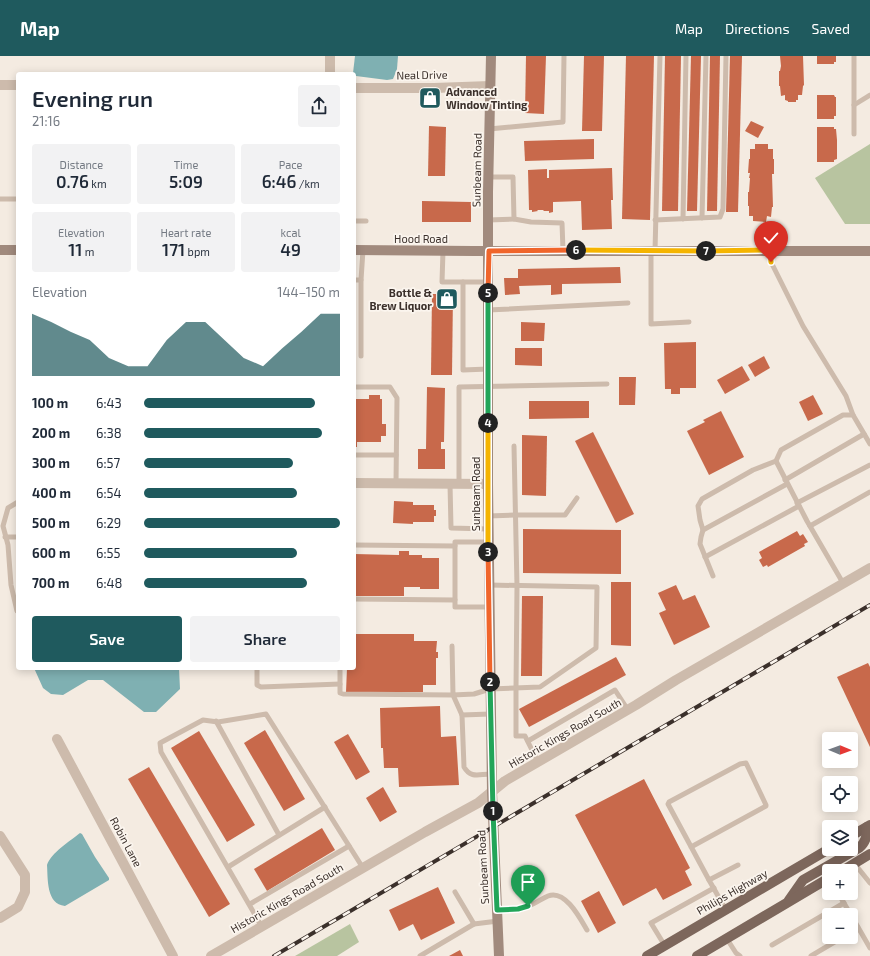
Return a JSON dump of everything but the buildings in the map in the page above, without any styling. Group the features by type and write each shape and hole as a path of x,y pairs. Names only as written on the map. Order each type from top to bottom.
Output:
{"main road":[{"path":"858,832 868,826"},
{"path":"787,903 803,880 859,848 866,840 868,826"},
{"name":"Philips Highway","path":"647,956 822,853"},
{"path":"854,864 870,854"},
{"path":"697,956 822,882"}],"street":[{"path":"330,56 330,72"},
{"name":"Sunbeam Road","path":"491,56 488,220 488,542 491,774 500,956"},
{"path":"0,85 16,85"},
{"name":"Neal Drive","path":"356,88 490,86"},
{"path":"0,250 16,250"},
{"name":"Hood Road","path":"359,250 870,251"},
{"path":"356,483 488,484"},
{"name":"Historic Kings Road South","path":"211,956 478,803 505,781 870,568"},
{"name":"Robin Lane","path":"57,739 173,956"},
{"path":"0,836 25,875 25,892 18,907 0,918"}],"lane":[{"path":"489,129 563,122 564,56"},
{"path":"660,56 651,324 690,322"},
{"path":"683,219 686,56"},
{"path":"702,218 706,56"},
{"path":"655,220 720,217 723,209 726,56"},
{"path":"854,56 854,134"},
{"path":"854,105 870,95"},
{"path":"489,177 513,177 514,219"},
{"path":"0,198 16,199"},
{"path":"488,220 514,219 531,222 562,223 563,250"},
{"path":"356,221 366,221"},
{"path":"359,250 362,356"},
{"path":"770,250 771,262 803,326 846,396 853,415 870,444"},
{"path":"443,251 442,282 488,282"},
{"path":"356,280 361,280"},
{"path":"463,282 463,370 488,369"},
{"path":"488,310 628,303"},
{"path":"488,529 451,528 459,387 607,384"},
{"path":"356,387 390,387 397,398 396,483"},
{"path":"703,530 698,506 702,499 753,470 776,461 781,450 843,415 853,415"},
{"path":"713,576 700,544 700,537 703,530 786,482 864,434"},
{"path":"514,446 517,586 516,736 525,736 538,762"},
{"path":"356,455 396,455"},
{"path":"776,461 810,526 843,583"},
{"path":"706,557 798,504 870,465"},
{"path":"810,526 870,492"},
{"path":"488,516 565,516 578,498"},
{"path":"16,503 8,508 3,526 8,545 11,585 16,607"},
{"path":"6,537 16,537"},
{"path":"488,542 455,542 455,607 489,607"},
{"path":"356,545 455,546"},
{"path":"340,670 340,693 343,694 474,694 490,689 540,687 596,648 597,587 489,585"},
{"path":"356,599 455,600"},
{"path":"452,646 453,695 462,715 464,766 467,772 471,775 491,774"},
{"path":"258,670 257,685 261,687 340,684"},
{"path":"528,741 615,690 628,710"},
{"path":"262,926 161,752 160,743 204,720 218,722 266,714 364,868"},
{"path":"462,715 490,714"},
{"path":"216,721 279,835"},
{"path":"691,847 766,806 746,763 740,764 669,802 668,804 691,847 709,880 726,910"},
{"path":"228,867 325,807"},
{"path":"250,904 349,846"},
{"path":"709,880 738,865"},
{"path":"858,869 870,883"},
{"path":"664,946 651,924 714,888"},
{"path":"455,892 474,924"},
{"path":"497,910 518,909 528,906 549,895 561,896 571,905 587,930"},
{"path":"842,900 847,908"},
{"path":"772,945 844,903"},
{"path":"420,956 474,924 498,921"},
{"path":"858,928 870,948"},
{"path":"727,938 736,953 740,956"},
{"path":"811,956 831,944"}],"green space":[{"path":"870,144 870,224 845,224 815,178"},
{"path":"350,924 359,942 337,956 295,956"}],"water":[{"path":"355,56 398,56 397,69 393,79 387,80 356,76 356,72 353,72"},
{"path":"35,670 179,670 180,689 156,712 144,712 103,680 88,680 63,695 51,694 43,688"},
{"path":"80,833 109,880 65,906 54,901 51,896 48,884 47,865 52,856"}],"railway":[{"path":"274,956 870,605"}],"place":[{"name":"Advanced Window Tinting","path":"430,98"},
{"name":"Bottle & Brew Liquor","path":"447,299"}],"route":[{"path":"528,906 518,909 497,910 490,714 488,484 489,251 770,250 771,262"}]}
